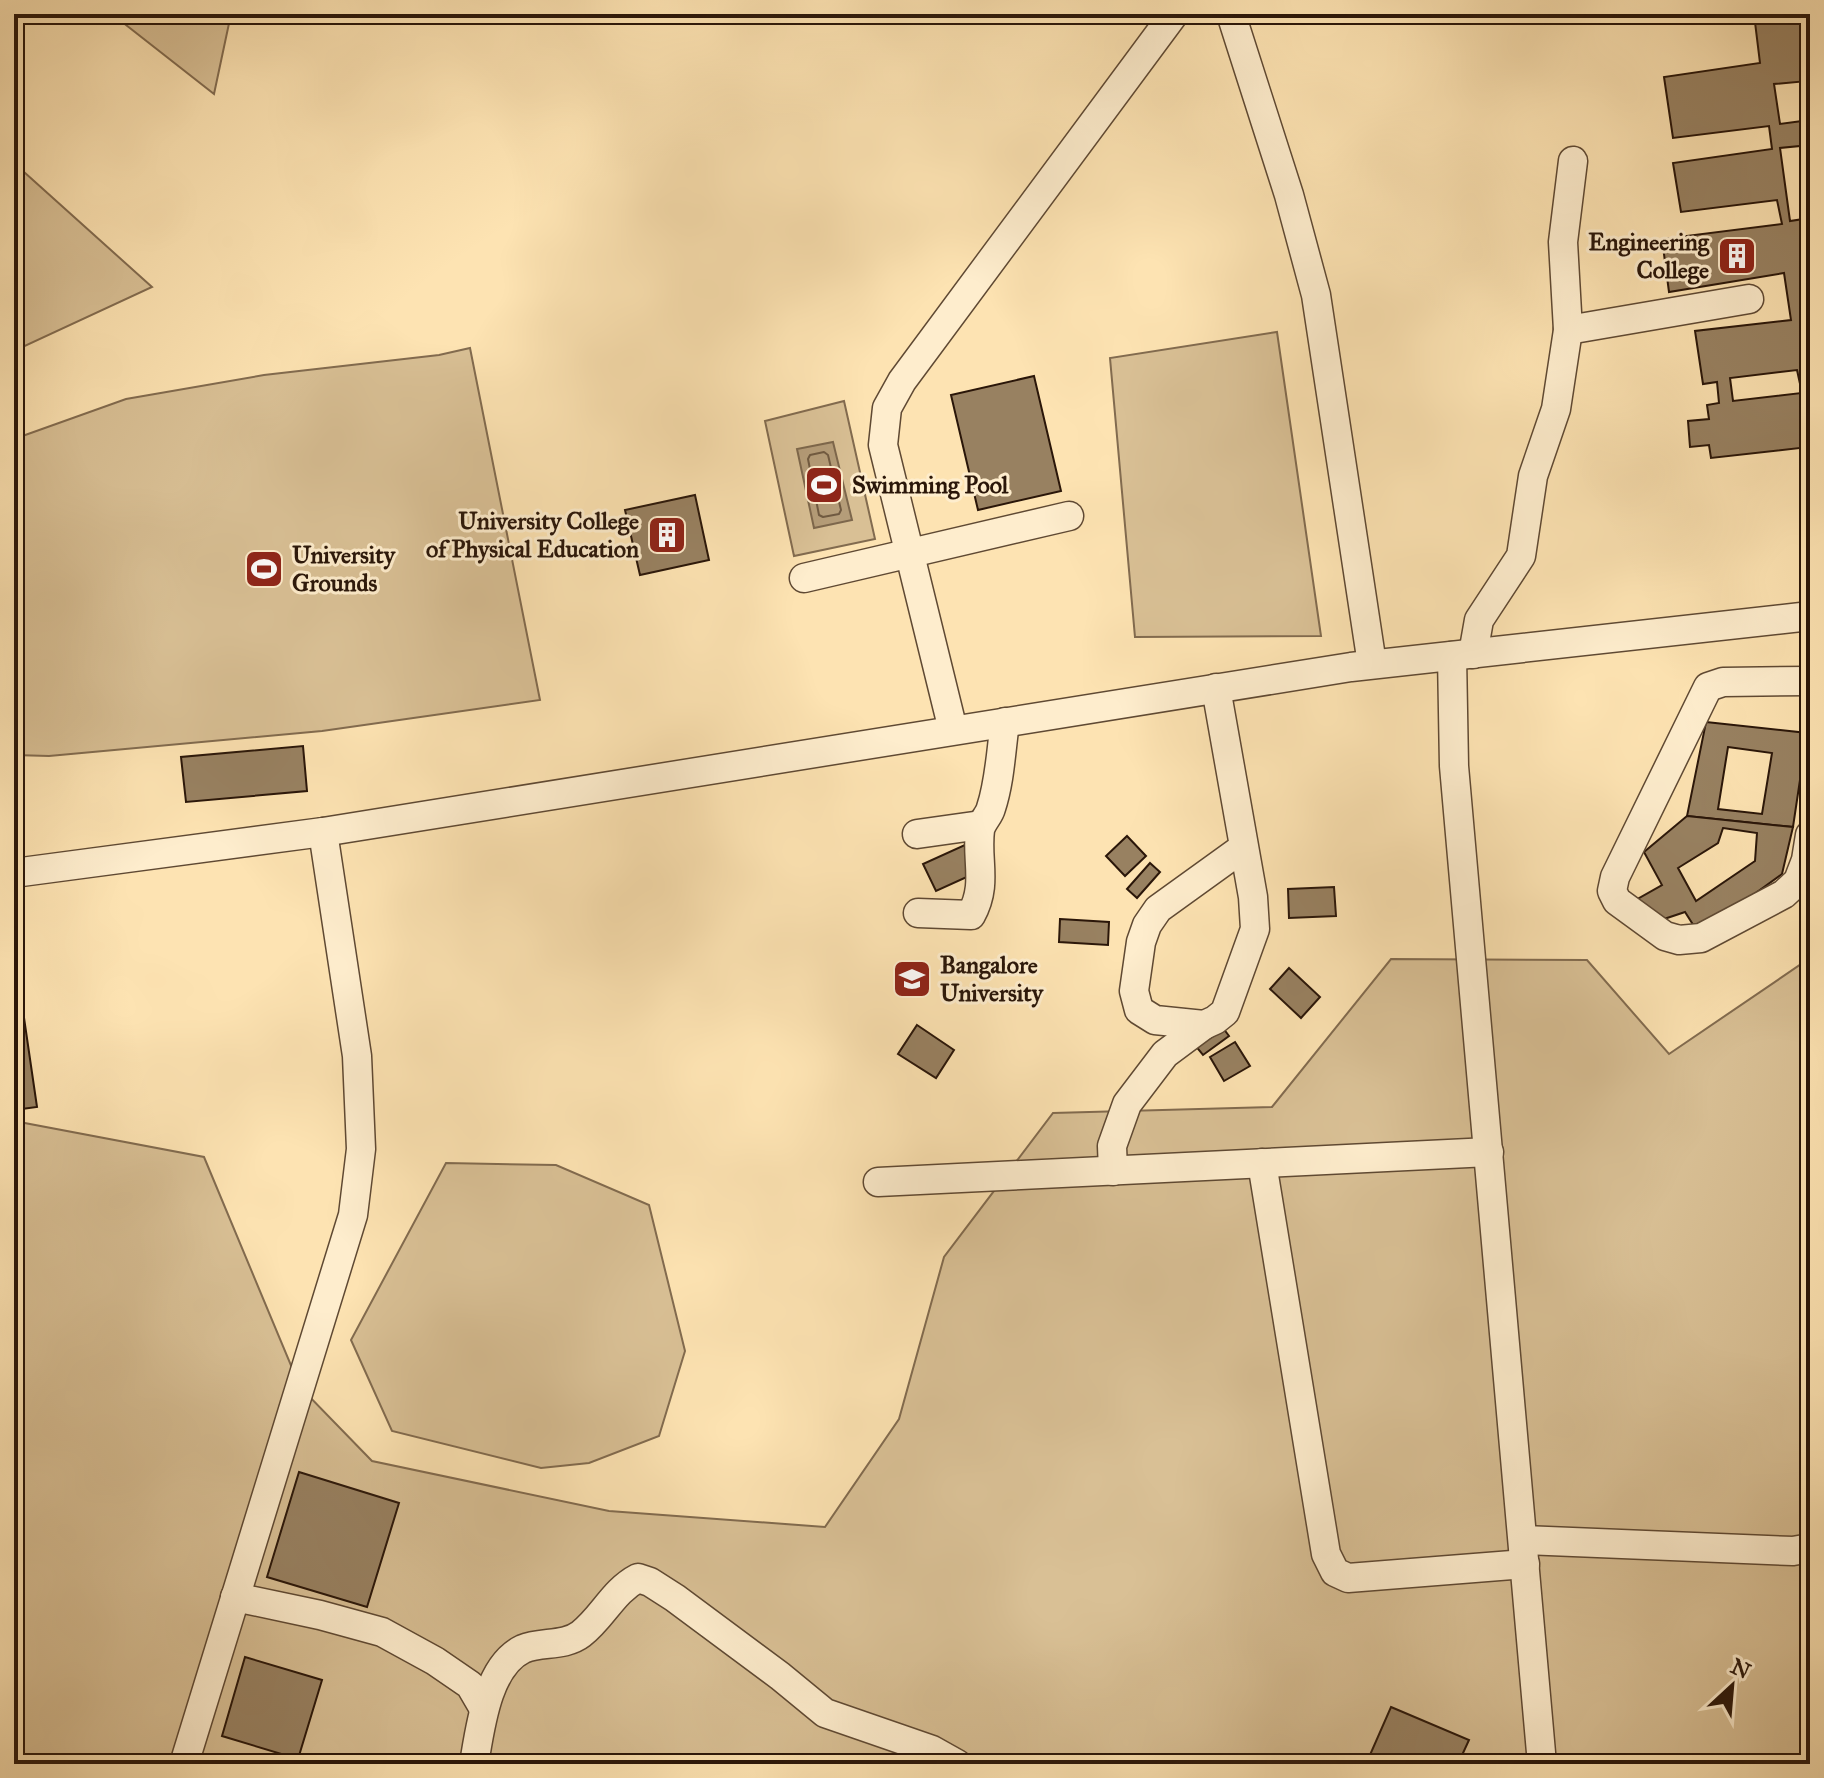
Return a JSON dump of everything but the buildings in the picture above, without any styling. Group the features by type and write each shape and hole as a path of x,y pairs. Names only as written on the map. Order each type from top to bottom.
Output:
{"street":[{"path":"953,730 883,445 887,408 902,381 1174,14"},
{"path":"1231,14 1289,195 1316,295 1372,664"},
{"path":"1542,1764 1454,766 1462,655 1479,620 1521,556 1533,476 1556,409 1568,330 1563,242 1573,161"},
{"path":"1568,330 1749,299"},
{"path":"804,578 1069,516"},
{"path":"14,873 323,832 1372,664 1808,624"},
{"path":"1810,681 1723,682 1708,687 1615,877 1612,891 1617,901 1665,936 1679,940 1701,938 1784,894 1798,881 1806,860 1810,835"},
{"path":"1113,1171 1112,1146 1127,1104 1165,1054 1225,1012 1255,929 1216,688"},
{"path":"918,913 971,915 978,903 982,874 981,825 990,812 1005,722"},
{"path":"917,834 981,825"},
{"path":"184,1764 353,1215 361,1149 357,1056 323,832"},
{"path":"1204,1025 1155,1020 1139,1010 1134,991 1141,942 1147,925 1158,909 1244,847"},
{"path":"878,1182 1489,1152"},
{"path":"1262,1163 1326,1554 1335,1572 1348,1578 1524,1552 1793,1551 1810,1548"},
{"path":"474,1764 484,1709 503,1663 523,1649 570,1641 583,1633 625,1585 638,1578 675,1598 825,1713 932,1750 957,1764"},
{"path":"235,1597 382,1632 435,1661 470,1685 484,1709"}],"shaded area":[{"path":"112,14 231,14 214,94"},
{"path":"14,163 152,287 14,351"},
{"path":"1277,332 1321,636 1135,637 1110,358"},
{"name":"University Grounds","path":"470,348 540,700 322,731 49,756 14,755 14,439 126,399 264,375 439,355"},
{"path":"844,401 875,539 794,556 765,421"},
{"path":"1810,958 1810,1764 14,1764 14,1121 204,1157 300,1387 372,1461 609,1511 825,1527 899,1419 944,1257 1053,1113 1272,1107 1391,959 1587,960 1669,1054"},
{"path":"446,1163 556,1165 649,1205 685,1351 659,1436 589,1463 541,1468 392,1431 351,1340"}],"water":[{"name":"Swimming Pool","path":"833,442 852,520 814,528 797,449"}],"place":[{"name":"Engineering College","path":"1737,256"},
{"name":"Swimming Pool","path":"824,485"},
{"name":"University College of Physical Education","path":"667,535"},
{"name":"University Grounds","path":"264,569"},
{"name":"Bangalore University","path":"912,979"}]}
